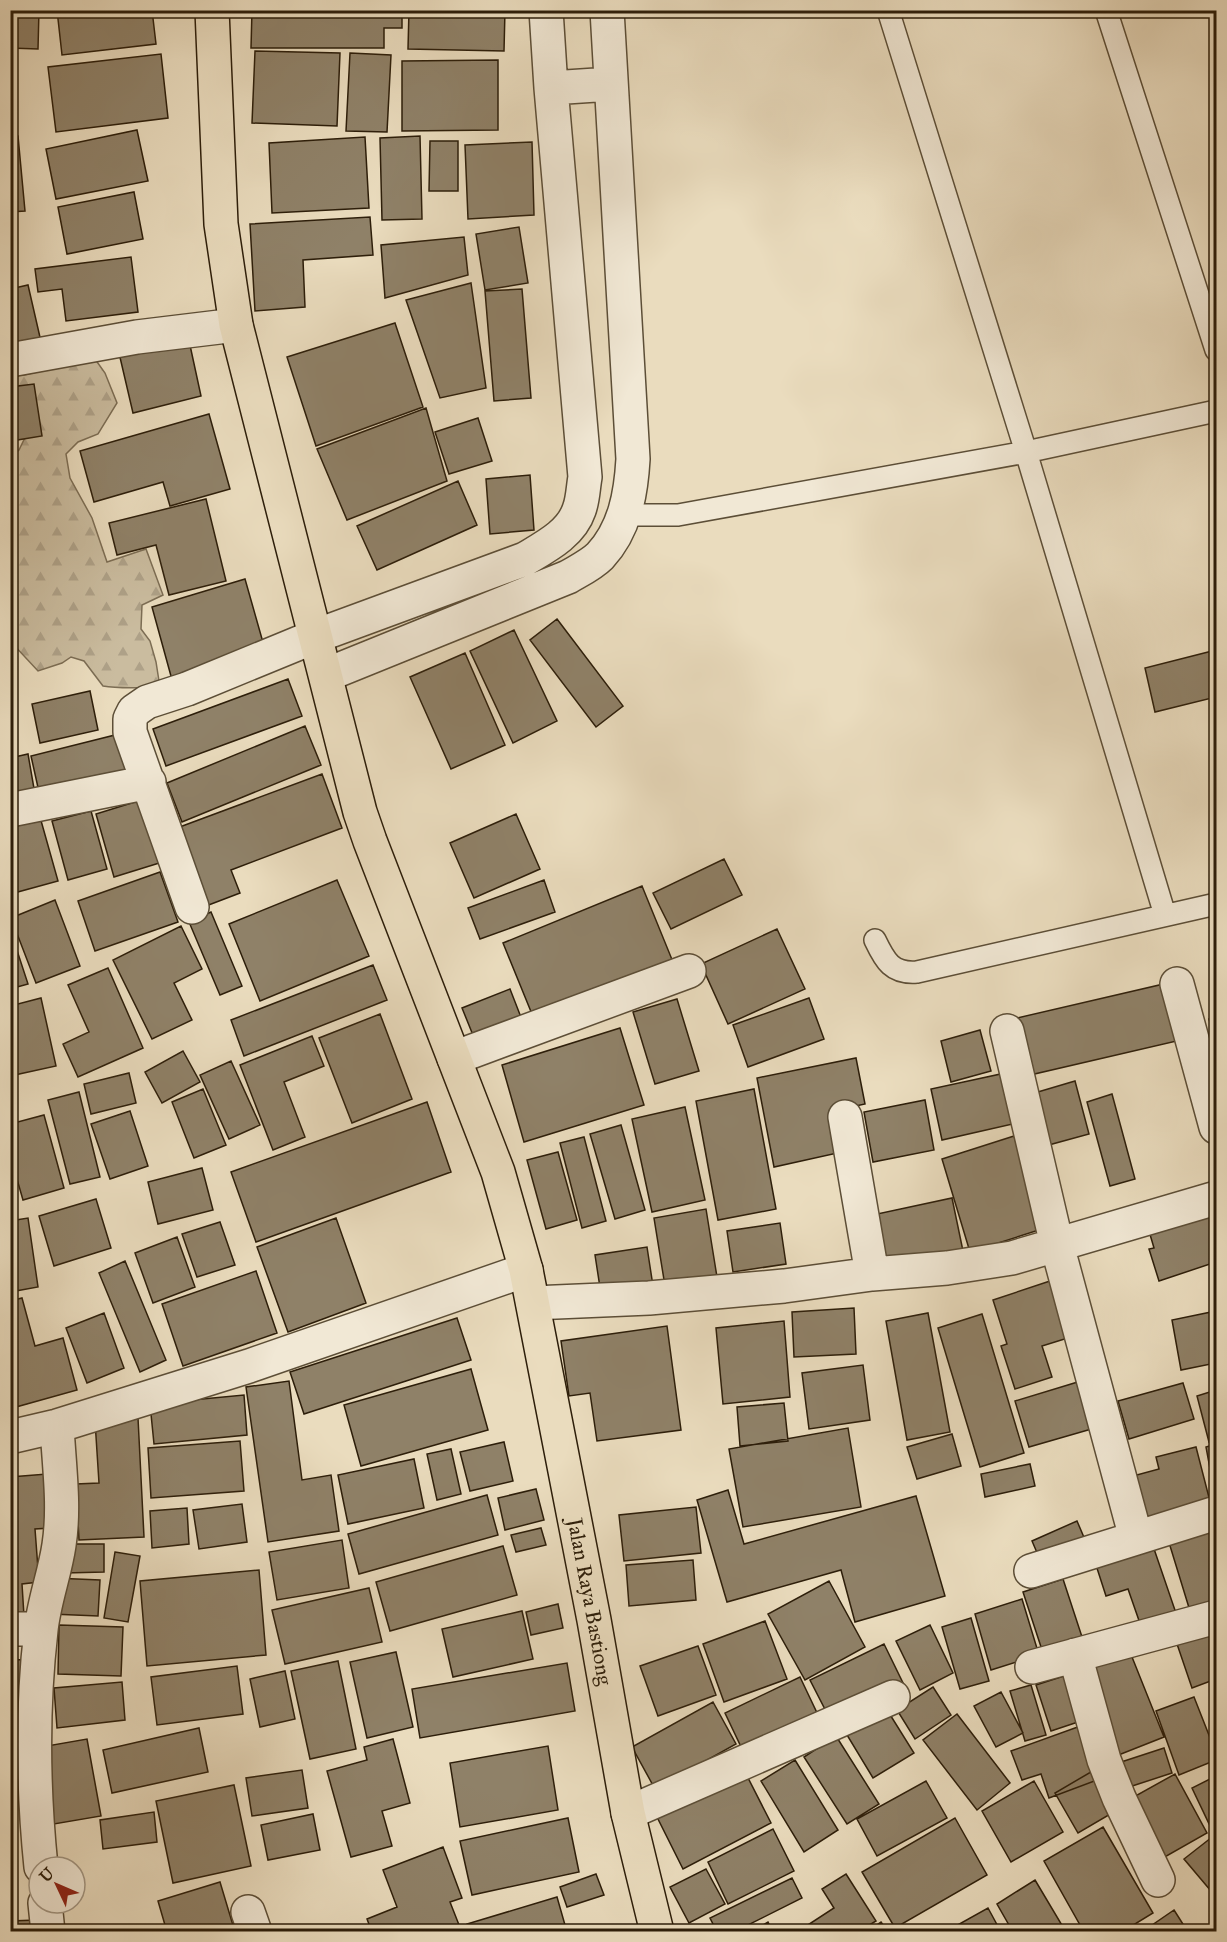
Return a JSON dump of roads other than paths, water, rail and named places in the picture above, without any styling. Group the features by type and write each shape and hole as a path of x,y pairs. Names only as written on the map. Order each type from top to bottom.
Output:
{"highway":[{"name":"Jalan Raya Bastiong","path":"212,10 221,224 236,325 365,826 498,1172 526,1270 594,1620 628,1813 657,1932"}],"street":[{"path":"192,907 150,782 130,732 130,719 134,711 147,702 187,689 315,636 525,559 548,546 569,528 579,510 585,477 546,10"},
{"path":"326,675 568,577 599,557 616,536 625,515 633,459 607,10"},
{"path":"551,88 611,84"},
{"path":"10,360 137,337 236,325"},
{"path":"10,810 150,782"},
{"path":"454,1058 689,971"},
{"path":"1177,984 1216,1127"},
{"path":"1007,1031 1057,1245 1136,1538"},
{"path":"845,1117 872,1274"},
{"path":"533,1303 660,1298 784,1286 872,1274 946,1269 1012,1258 1216,1198"},
{"path":"10,1437 57,1426 249,1366 526,1270"},
{"path":"40,1855 36,1796 36,1721 26,1629 59,1547 62,1514 57,1426"},
{"path":"1031,1570 1216,1513"},
{"path":"1032,1667 1216,1617"},
{"path":"1075,1655 1104,1760 1119,1798 1158,1880"},
{"path":"628,1813 893,1696"},
{"path":"46,1915 48,1932"}],"lane":[{"path":"888,10 1026,452 1165,915"},
{"path":"1106,10 1216,350"},
{"path":"625,515 678,515 1026,452 1216,411"},
{"path":"875,940 885,959 894,968 905,973 917,972 1216,904"}]}
